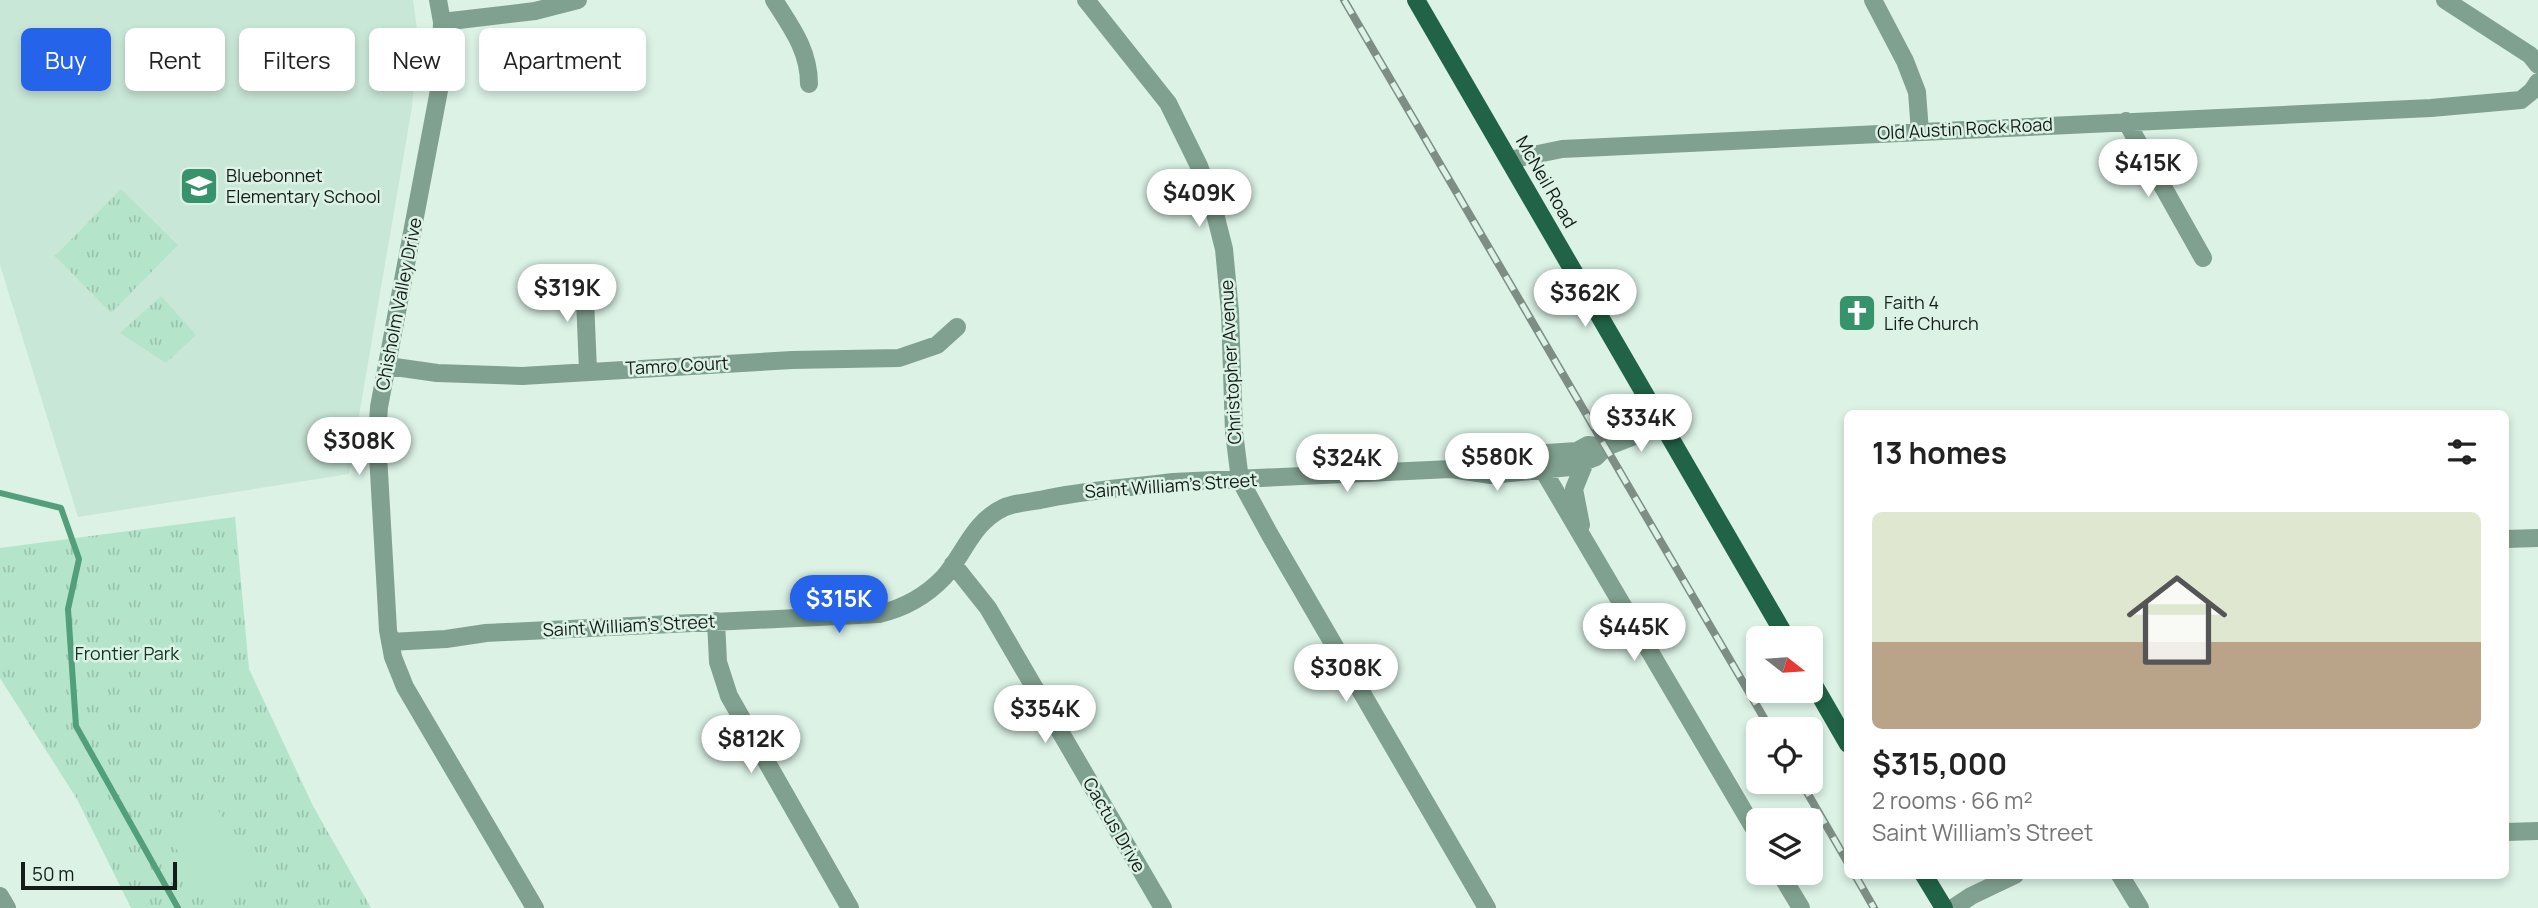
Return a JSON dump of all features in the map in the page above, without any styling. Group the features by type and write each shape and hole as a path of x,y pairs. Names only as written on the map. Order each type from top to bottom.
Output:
{"main road":[{"name":"McNeil Road","path":"1416,0 1779,626"},
{"path":"1824,702 1844,737"},
{"path":"1926,879 1944,908"}],"street":[{"name":"Chisholm Valley Drive","path":"438,0 442,22 440,86 379,407 377,437 390,642 405,687 535,908"},
{"path":"442,22 535,11 578,0"},
{"path":"774,0 800,40 806,58 809,83"},
{"name":"Christopher Avenue","path":"1086,0 1168,103 1199,166 1211,198 1224,249 1230,312 1234,432 1240,480 1487,908"},
{"path":"1873,0 1905,61 1917,92 1920,132"},
{"path":"2445,0 2530,55 2538,65"},
{"name":"Old Austin Rock Road","path":"1509,160 1562,149 2431,108 2521,100 2538,82"},
{"path":"2126,121 2203,258"},
{"path":"584,275 589,371"},
{"name":"Tamro Court","path":"387,366 489,376 792,360 899,358 937,345 957,327"},
{"name":"Saint William's Street","path":"1451,469 1491,475 1570,467 1596,457 1606,447 1662,425"},
{"name":"Saint William's Street","path":"390,642 446,639 486,633 879,614 925,594 944,576 973,533 1004,508 1108,487 1451,469 1504,456 1577,451 1588,444 1606,447"},
{"path":"1584,462 1574,489 1584,539"},
{"path":"1543,470 1746,815"},
{"path":"2509,540 2538,538"},
{"name":"Cactus Drive","path":"953,564 988,608 1163,908"},
{"path":"716,621 718,662 729,696 850,908"},
{"path":"2509,832 2538,831"},
{"path":"1953,908 2006,879"},
{"path":"2122,879 2140,908"},
{"path":"1787,885 1801,908"},
{"path":"0,896 7,908"}],"shaded area":[{"name":"Bluebonnet Elementary School","path":"0,0 413,0 417,28 369,28 369,91 413,91 349,474 78,517 0,265"}],"green space":[{"path":"121,189 178,245 111,313 55,256"},
{"path":"161,296 196,335 166,363 120,333"},
{"name":"Frontier Park","path":"235,517 249,669 313,806 371,908 131,908 77,799 0,678 0,548"},
{"path":"210,800 265,874 221,908 165,834"}],"waterway":[{"path":"0,493 61,508 79,559 68,609 76,726 178,908"}],"railway":[{"path":"1344,0 1763,717"},
{"path":"1808,794 1844,856"},
{"path":"1857,879 1874,908"}],"place":[{"name":"Bluebonnet Elementary School","path":"199,186"},
{"name":"Faith 4 Life Church","path":"1857,313"}]}
